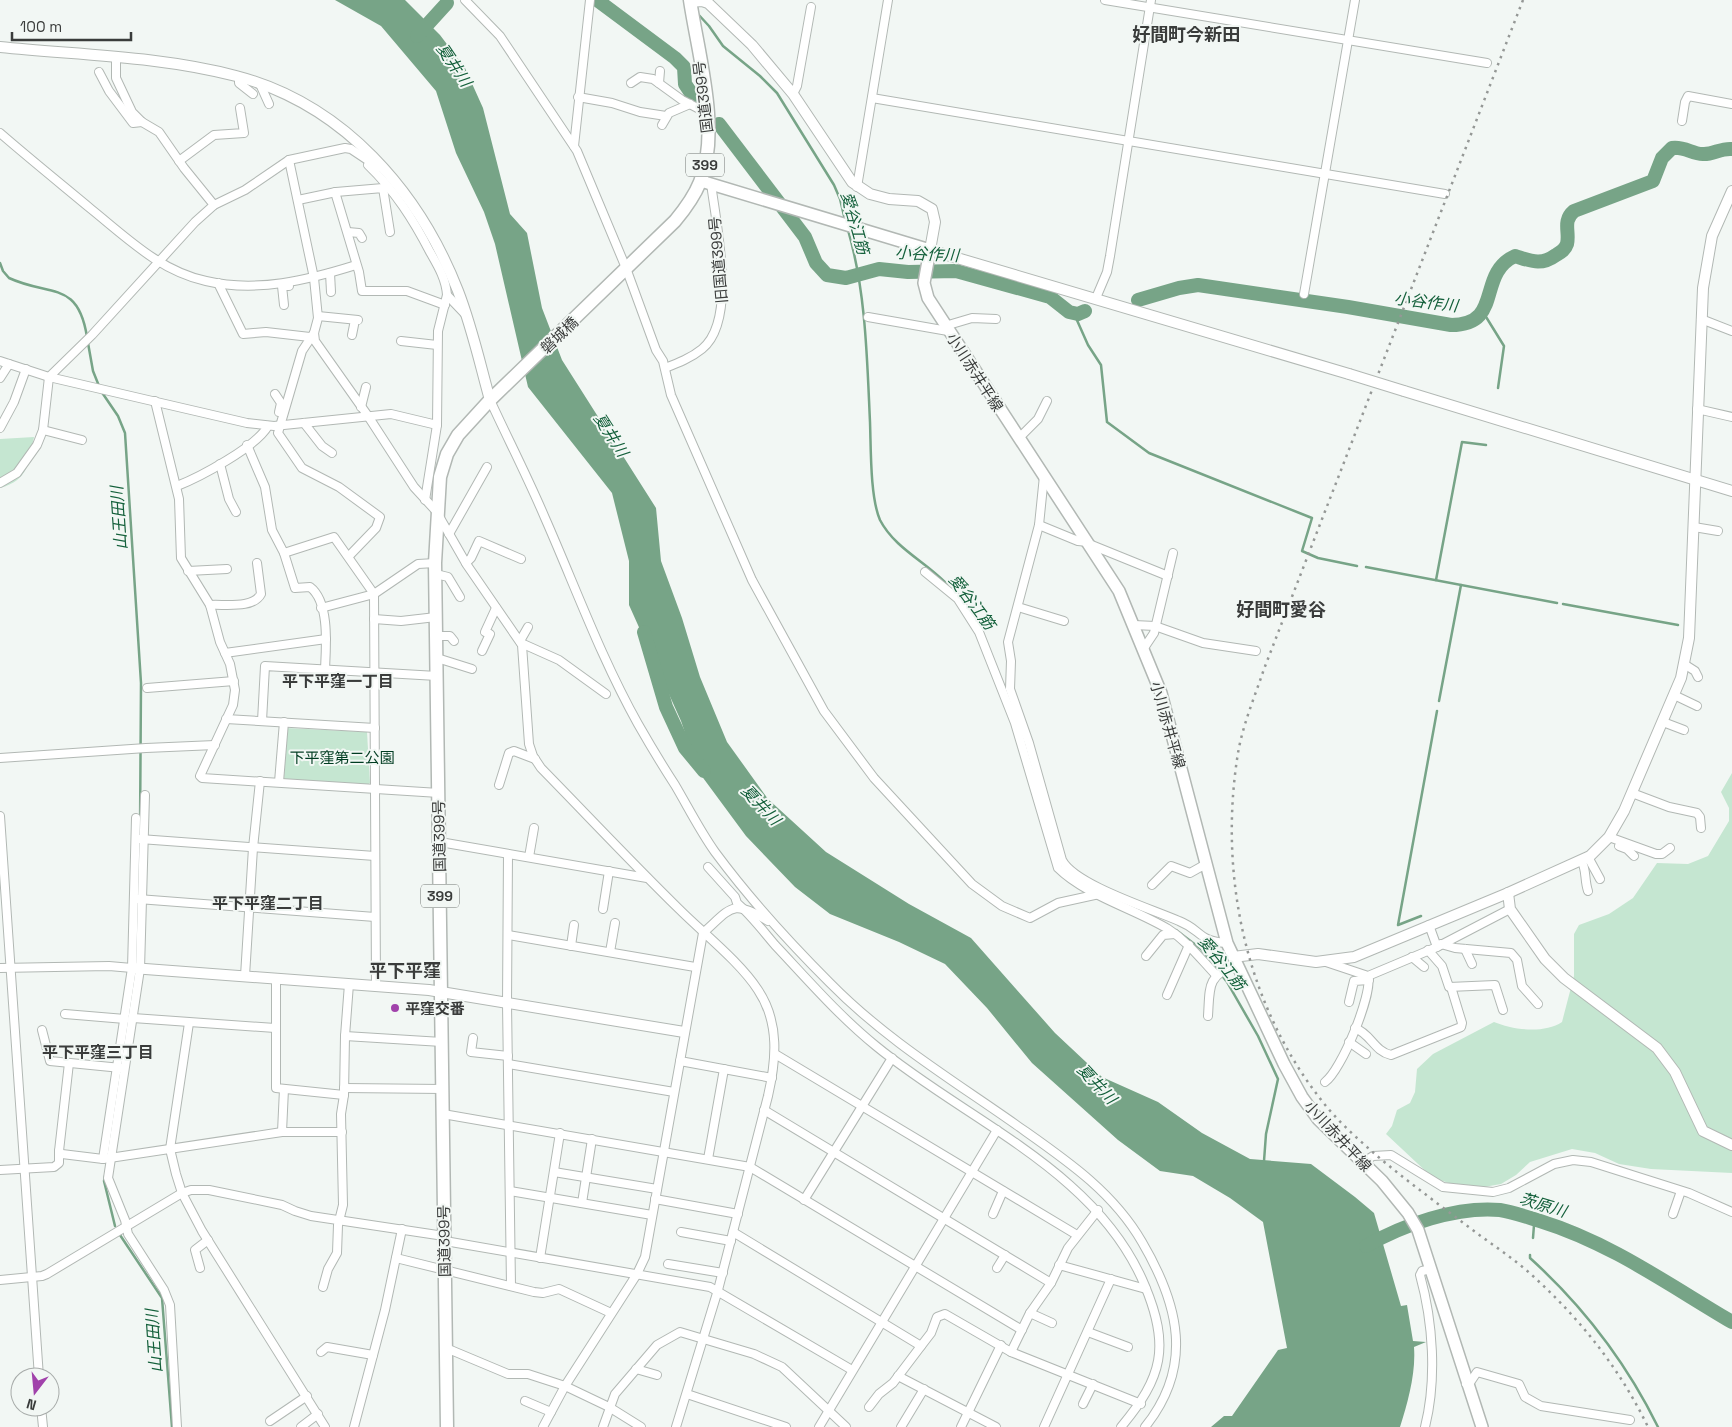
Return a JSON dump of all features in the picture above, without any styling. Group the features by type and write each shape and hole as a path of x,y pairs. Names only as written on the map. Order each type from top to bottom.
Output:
{"highway":[{"name":"国道399号","path":"615,280 686,207 706,182 707,114 690,1"},
{"name":"磐城橋","path":"504,389 615,280"},
{"name":"国道399号","path":"447,1427 436,636 436,511 440,477 447,454 458,435 490,400 504,389"}],"main road":[{"path":"706,182 728,187 930,250"},
{"name":"小川赤井平線","path":"930,250 925,272 928,298 1119,591 1144,648 1161,693 1227,943 1270,1038 1302,1097 1318,1119 1395,1196 1408,1212 1418,1230 1466,1384 1482,1427"}],"street":[{"path":"465,0 500,36 574,146 626,268 656,350 665,368 671,395 756,587 824,711 874,778 972,884 1002,906 1030,918 1058,902 1099,894"},
{"path":"574,146 590,0"},
{"path":"857,187 888,0"},
{"path":"1105,0 1150,4 1349,41 1487,64"},
{"path":"1304,294 1355,0"},
{"path":"690,1 708,3 752,45 793,94 848,178 857,187 881,197 918,202 932,209 936,222 930,250 1349,374 1732,491"},
{"path":"1096,298 1107,272 1130,141 1150,4"},
{"path":"793,94 797,86 811,7"},
{"path":"0,47 185,66 239,77 260,84 304,104 356,140 393,176 433,238 458,290 490,400 545,517 584,610 637,722 714,850 772,922 830,984 882,1032 1069,1162 1114,1202 1142,1241 1168,1292 1174,1314 1177,1352 1174,1373 1161,1405 1145,1427"},
{"path":"116,58 116,78 132,112 142,122 159,132 214,205"},
{"path":"659,83 660,71"},
{"path":"99,72 133,123 142,122"},
{"path":"631,83 636,78 644,76 659,83 707,114"},
{"path":"239,77 239,83 253,94"},
{"path":"260,84 269,104"},
{"path":"1682,121 1685,102 1688,96 1732,104"},
{"path":"578,98 612,103 640,112 666,116 690,104"},
{"path":"872,98 1445,194"},
{"path":"179,161 214,136 244,133 240,108"},
{"path":"662,125 666,116"},
{"path":"0,133 158,263 196,278 218,283 269,286 314,281"},
{"path":"0,483 24,466 37,445 42,430 49,377 92,335 214,205 244,190 289,160 345,148 393,176"},
{"path":"361,156 394,191 409,212 444,280 448,295 466,315"},
{"path":"176,486 220,464 275,426 302,351 312,335 318,316 314,281 289,160"},
{"name":"旧国道399号","path":"665,368 689,358 704,348 718,328 720,320 723,288 706,182"},
{"path":"298,200 335,192 383,188 390,232"},
{"path":"1208,1016 1215,974 1234,960 1258,954 1291,960 1326,962 1354,957 1508,893 1584,858 1607,839 1632,793 1674,695 1684,664 1689,638 1701,319 1708,256 1718,220 1732,191"},
{"path":"335,192 348,232 362,291 407,291 445,305"},
{"path":"348,232 359,233 362,238"},
{"path":"284,305 282,286 314,281 330,273 356,265"},
{"path":"330,273 331,292"},
{"path":"218,283 243,334 266,332 312,335"},
{"path":"425,500 437,426 438,331 448,295"},
{"path":"318,316 357,320 352,335"},
{"path":"868,318 947,329 972,318 996,319"},
{"path":"1701,319 1732,330"},
{"path":"312,335 326,359 368,416 414,487 436,511 466,563 520,642 559,660 606,694"},
{"path":"401,341 437,345"},
{"path":"0,361 49,377 247,423 275,426 391,414 437,426"},
{"path":"0,378 9,364"},
{"path":"0,428 14,402 26,369"},
{"path":"361,407 366,387"},
{"path":"275,394 280,403 275,426 280,437 302,468 339,487 380,517 376,528 349,556"},
{"path":"154,401 180,508 181,558 210,605 234,681 235,698 200,776 202,778 439,793"},
{"path":"1019,438 1038,419 1047,401"},
{"path":"1697,410 1732,417"},
{"path":"304,423 322,446 332,453"},
{"path":"42,430 82,440"},
{"path":"247,445 265,487 272,530 284,553 296,589 312,588 322,608 326,639 325,669"},
{"path":"220,464 229,500 236,512"},
{"path":"449,534 487,468"},
{"path":"1044,476 1039,525 1008,642 1011,661 1010,689 1032,750 1064,864 1070,871 1103,889 1183,922 1202,938 1227,943"},
{"path":"1039,525 1168,576"},
{"path":"1694,528 1718,530"},
{"path":"284,553 334,537 374,594 376,986"},
{"path":"466,563 471,558 478,541 521,559"},
{"path":"1144,648 1154,633 1154,626 1173,553"},
{"path":"210,605 250,603 259,598 261,594 257,563"},
{"path":"322,608 374,594 418,564 436,568 448,577 460,597"},
{"path":"188,572 227,569"},
{"path":"925,572 958,599 979,632 1015,722 1058,868 1066,877 1174,934 1189,945 1215,974"},
{"path":"1018,607 1064,620"},
{"path":"482,651 490,634 485,632 496,608"},
{"path":"374,619 401,621 436,617"},
{"path":"1134,625 1154,626 1203,644 1256,651"},
{"path":"528,627 520,642 529,744 535,759 647,878 759,991 773,1028 776,1054 772,1078 723,1273 705,1338 676,1427"},
{"path":"436,636 450,636 454,641"},
{"path":"225,653 326,639"},
{"path":"437,658 472,669"},
{"path":"1684,664 1695,671 1698,677"},
{"path":"262,721 265,666 437,676"},
{"path":"147,688 234,681"},
{"path":"1674,695 1697,706"},
{"path":"226,719 375,728"},
{"path":"279,782 284,722"},
{"path":"1662,722 1684,730"},
{"path":"0,758 215,745"},
{"path":"499,785 509,753 514,751 535,759"},
{"path":"245,976 253,848 260,781"},
{"path":"1632,793 1669,807 1697,813 1700,818 1701,828"},
{"path":"103,1159 121,1068 136,969 140,838 145,795"},
{"path":"0,816 23,1169 38,1367"},
{"path":"136,818 140,838"},
{"path":"529,857 534,828"},
{"path":"140,838 375,856"},
{"path":"1607,839 1656,854 1662,854 1670,848"},
{"path":"1607,839 1627,849 1634,856"},
{"path":"440,842 647,878"},
{"path":"508,854 507,1003 511,1286"},
{"path":"1584,858 1600,879"},
{"path":"1584,858 1585,880 1588,890"},
{"path":"1152,885 1171,866 1190,872 1206,864"},
{"path":"708,867 838,1012 892,1058 1030,1154 1098,1210 1135,1262 1157,1315 1160,1349 1157,1368 1141,1404 1121,1427"},
{"path":"603,909 609,871"},
{"path":"1508,893 1510,909 1540,953 1557,972 1651,1042 1664,1055 1675,1072 1702,1131 1732,1145"},
{"path":"138,899 375,917"},
{"path":"543,1427 565,1386 637,1274 645,1257 703,933 730,909 742,907 772,922"},
{"path":"1349,1002 1354,982 1369,978 1439,946 1510,909"},
{"path":"610,952 615,923"},
{"path":"571,946 574,925"},
{"path":"1429,925 1439,946"},
{"path":"1146,956 1162,936 1174,934"},
{"path":"508,935 696,967"},
{"path":"1167,995 1189,945"},
{"path":"1439,946 1511,953 1517,960 1522,986 1538,1004"},
{"path":"1465,949 1472,964"},
{"path":"1355,1028 1365,1033 1378,1049 1391,1055 1461,1027 1462,1023 1451,987 1442,966 1428,950"},
{"path":"1412,957 1424,967"},
{"path":"1326,962 1369,978"},
{"path":"0,968 109,966 442,992 684,1032"},
{"path":"1325,1082 1338,1069 1355,1028 1369,978"},
{"path":"276,979 276,1088 344,1091 443,1089"},
{"path":"323,1287 328,1269 337,1253 344,1192 341,1114 344,1091 345,1036 349,984"},
{"path":"1451,987 1495,986 1503,1010"},
{"path":"65,1014 275,1028"},
{"path":"189,1023 170,1149 182,1193 208,1240 326,1427"},
{"path":"42,1030 50,1061 121,1068"},
{"path":"345,1036 442,1042"},
{"path":"473,1038 471,1052 674,1092"},
{"path":"1349,1042 1366,1054"},
{"path":"776,1054 1077,1235"},
{"path":"804,1200 892,1058"},
{"path":"680,1061 772,1078"},
{"path":"0,1170 57,1166 69,1063"},
{"path":"121,1068 108,1184 127,1226 128,1234 164,1290 170,1304 177,1427"},
{"path":"708,1159 724,1069"},
{"path":"282,1132 284,1089"},
{"path":"764,1110 1051,1283"},
{"path":"443,1114 750,1167 1022,1330"},
{"path":"819,1427 997,1130"},
{"path":"59,1151 62,1154 103,1159 112,1156 282,1132 342,1132"},
{"path":"540,1258 560,1133"},
{"path":"582,1204 592,1139"},
{"path":"1362,1163 1373,1156 1391,1155 1443,1187 1493,1192 1509,1188 1554,1164 1582,1160 1681,1191 1732,1212"},
{"path":"554,1172 657,1190"},
{"path":"0,1280 42,1276 57,1269 182,1193 191,1190 209,1190 282,1205 310,1216 402,1229 510,1253 637,1274 718,1290 852,1370"},
{"path":"510,1191 652,1215"},
{"path":"993,1214 1003,1191"},
{"path":"1674,1214 1681,1191"},
{"path":"655,1199 738,1214"},
{"path":"1011,1352 1030,1313 1051,1283 1059,1265 1077,1235 1098,1210"},
{"path":"354,1427 402,1229"},
{"path":"681,1232 731,1241"},
{"path":"733,1232 921,1346"},
{"path":"200,1268 195,1250 208,1240"},
{"path":"997,1268 1004,1255"},
{"path":"396,1258 543,1293 559,1289 611,1313"},
{"path":"668,1264 723,1273"},
{"path":"1059,1265 1146,1289"},
{"path":"1425,1427 1430,1393 1432,1358 1420,1275 1422,1271 1430,1266"},
{"path":"1044,1427 1111,1279"},
{"path":"1030,1313 1052,1323"},
{"path":"869,1407 879,1394 888,1389 931,1333 937,1317 944,1314 1011,1352 1141,1404"},
{"path":"1088,1332 1128,1347"},
{"path":"603,1427 615,1394 636,1369 658,1345 676,1333 684,1333 754,1354 782,1367 846,1427"},
{"path":"961,1427 1001,1345"},
{"path":"321,1352 327,1347 373,1354"},
{"path":"446,1348 508,1374 528,1374 565,1386 609,1407 641,1427"},
{"path":"636,1369 657,1375"},
{"path":"1466,1384 1471,1381 1477,1372 1519,1384 1526,1397 1541,1406 1630,1420"},
{"path":"898,1376 996,1427"},
{"path":"1083,1404 1093,1384"},
{"path":"901,1427 924,1389"},
{"path":"687,1394 786,1427"},
{"path":"270,1421 307,1396"},
{"path":"525,1401 551,1412"},
{"path":"300,1427 318,1414"}],"green space":[{"path":"34,437 29,462 22,475 10,485 0,488 0,439"},
{"name":"下平窪第二公園","path":"286,728 367,732 370,783 367,785 284,780"},
{"path":"1732,773 1732,1173 1651,1169 1619,1164 1595,1153 1572,1149 1530,1162 1516,1175 1501,1184 1484,1187 1449,1183 1433,1178 1386,1134 1392,1126 1397,1110 1410,1103 1415,1092 1417,1069 1433,1054 1494,1022 1528,1030 1555,1026 1562,1022 1574,976 1574,934 1579,925 1609,914 1633,898 1657,863 1688,864 1708,856 1729,821 1729,808 1721,792"}],"water":[{"path":"335,0 405,0 440,35 465,68 483,108 510,214 527,233 542,308 562,360 656,508 661,561 682,618 700,677 727,742 768,799 826,852 909,904 971,938 1055,1033 1102,1077 1158,1102 1202,1133 1250,1159 1311,1164 1374,1213 1401,1306 1407,1305 1413,1341 1426,1342 1414,1347 1413,1377 1400,1427 1211,1427 1224,1416 1232,1416 1278,1350 1287,1348 1263,1222 1230,1198 1193,1176 1160,1171 1118,1140 1032,1063 987,1008 945,964 899,942 830,914 795,887 746,836 698,771 681,721 629,605 629,561 612,493 528,387 495,244 484,212 456,153 436,91 381,26"}],"waterway":[{"name":"小谷作川","path":"597,0 675,58 684,67 685,84 693,96"},
{"name":"小谷作川","path":"417,36 447,3"},
{"name":"愛谷江筋","path":"697,13 723,46 760,76 777,93 834,185 840,199 845,220"},
{"name":"小谷作川","path":"719,124 805,237 816,263 827,275 846,278 879,269 908,272 956,271 1050,297 1069,312 1078,314 1085,311"},
{"name":"小谷作川","path":"1138,300 1179,288 1198,285 1348,307 1451,325 1467,323 1478,317 1484,308 1496,274 1503,264 1515,256 1536,262 1546,260 1564,249 1568,240 1568,219 1574,211 1653,181 1662,158 1672,148 1681,148 1700,154 1732,149"},
{"name":"愛谷江筋","path":"848,230 859,277 865,325 872,472 874,499 877,510 880,520 895,541 935,573 953,591"},
{"name":"山王田川","path":"0,263 3,271 9,278 24,284 60,293 69,298 77,306 83,319 87,337"},
{"path":"1483,312 1504,346 1498,388"},
{"path":"1078,314 1076,318 1088,345 1101,365 1107,422 1149,453 1312,518 1302,551 1318,558 1357,566"},
{"name":"山王田川","path":"88,343 93,371 99,386"},
{"name":"山王田川","path":"101,391 118,416 125,433 141,683 140,832"},
{"path":"1436,580 1462,442 1486,445"},
{"path":"1366,567 1557,603"},
{"path":"1439,701 1461,585"},
{"name":"愛谷江筋","path":"963,602 982,631"},
{"path":"1563,604 1678,625"},
{"name":"夏井川","path":"644,632 666,707 685,748 704,771"},
{"path":"1421,916 1398,925 1437,711"},
{"name":"山王田川","path":"138,894 139,845"},
{"name":"山王田川","path":"136,959 138,903"},
{"name":"愛谷江筋","path":"1176,930 1201,949 1227,982 1258,1036 1278,1079 1266,1134 1264,1161"},
{"name":"山王田川","path":"105,1176 104,1181 115,1226"},
{"name":"茨原川","path":"1366,1246 1413,1224 1448,1214 1483,1210 1505,1211 1566,1230 1591,1241 1639,1266 1732,1322"},
{"name":"茨原川","path":"1520,1215 1534,1225 1533,1238"},
{"name":"山王田川","path":"120,1235 162,1298 172,1427"},
{"path":"1530,1255 1530,1258 1568,1296 1602,1336 1632,1380 1658,1427"}],"railway":[{"path":"1523,0 1264,669 1246,721 1238,753 1233,799 1232,846 1236,893 1244,939 1258,984 1276,1027 1298,1068 1326,1106 1376,1155 1401,1176 1521,1266 1551,1293 1568,1310 1612,1365 1648,1427"}],"place":[{"name":"平窪交番","path":"395,1008"}],"district":[{"name":"好間町今新田","path":"1186,34"},
{"name":"好間町愛谷","path":"1281,609"},
{"name":"平下平窪一丁目","path":"338,681"},
{"name":"平下平窪二丁目","path":"268,903"},
{"name":"平下平窪","path":"405,970"},
{"name":"平下平窪三丁目","path":"98,1052"}]}
